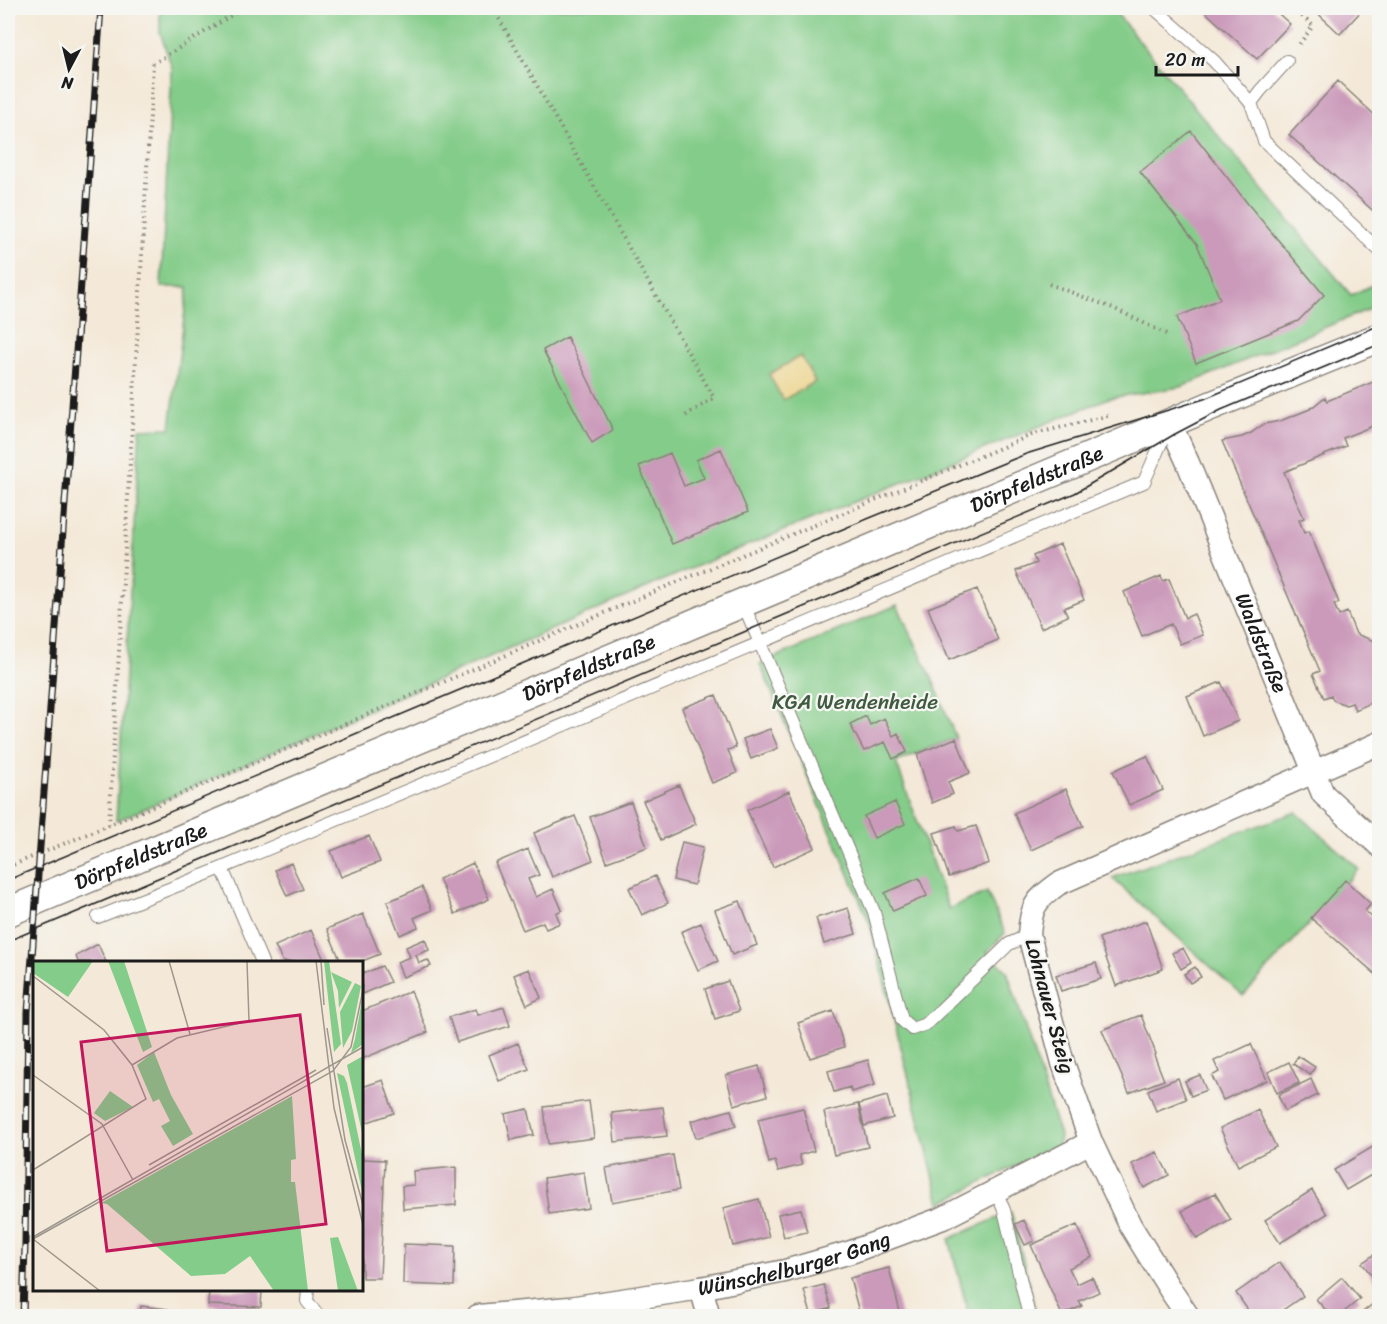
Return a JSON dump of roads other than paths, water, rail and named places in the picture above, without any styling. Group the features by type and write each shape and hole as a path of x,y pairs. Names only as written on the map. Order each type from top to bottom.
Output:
{"street":[{"name":"Dörpfeldstraße","path":"8,912 1170,423 1380,337"},
{"name":"Waldstraße","path":"1170,423 1193,474 1323,794 1380,846"},
{"name":"Lohnauer Steig","path":"1188,1317 1130,1225 1091,1142 1063,1063 1029,935 1030,916 1040,897 1058,884 1380,743"},
{"name":"Wünschelburger Gang","path":"478,1317 569,1308 701,1288 785,1271 851,1252 943,1218 1091,1142"},
{"path":"701,1288 709,1317"}],"lane":[{"path":"1154,8 1214,61 1251,103 1264,141 1380,251"},
{"path":"1251,103 1287,61"},
{"name":"Dörpfeldstraße","path":"98,917 222,868 1144,482 1170,423"},
{"path":"743,603 874,912 902,1020 912,1029 926,1024 1009,944 1029,935"},
{"path":"222,868 261,961"},
{"path":"996,1191 1004,1210 1029,1317"},
{"path":"308,1291 307,1301 319,1317"}],"tram line":[{"path":"8,880 1026,454 1204,399 1380,325"},
{"path":"8,941 1075,493 1175,434 1221,410 1380,344"}],"railway":[{"path":"23,1316 28,1012 101,8"}],"park label":[{"name":"KGA Wendenheide","path":"855,702"}]}
